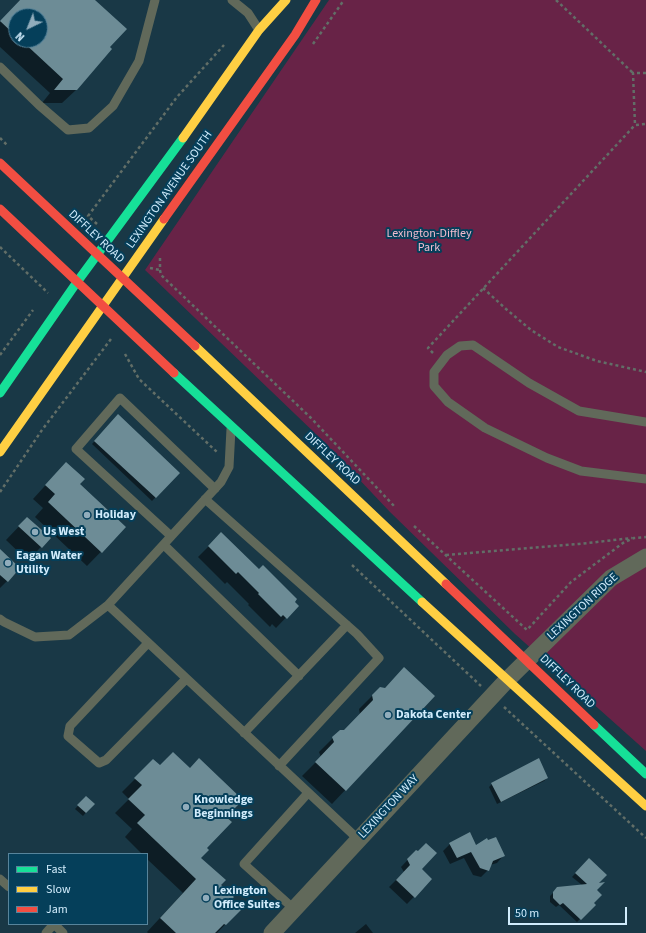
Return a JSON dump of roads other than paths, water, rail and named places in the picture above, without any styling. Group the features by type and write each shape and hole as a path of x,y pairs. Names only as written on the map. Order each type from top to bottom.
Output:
{"main road":[{"name":"LEXINGTON AVENUE SOUTH","path":"0,393 77,282 189,130 259,30 286,0"},
{"name":"LEXINGTON AVENUE SOUTH","path":"0,452 102,305 123,278 295,35 316,0"},
{"name":"DIFFLEY ROAD","path":"0,163 98,254 646,774"},
{"path":"0,209 231,427 646,806"}],"street":[{"name":"LEXINGTON RIDGE","path":"507,680 611,578 646,557"},
{"name":"LEXINGTON WAY","path":"272,933 507,680"}],"lane":[{"path":"232,0 248,13 259,30"},
{"path":"0,67 39,105 68,130 89,128 113,106 139,61 152,2"},
{"path":"646,422 578,411 529,383 473,344 460,346 447,355 434,372 434,386 448,402 485,428 547,458 581,471 646,479"},
{"path":"171,536 76,449 120,398 215,489"},
{"path":"0,619 35,637 69,635 108,605 221,482 229,468 231,427"},
{"path":"205,500 357,634 378,658 279,766"},
{"path":"164,544 298,676"},
{"path":"108,605 359,840"},
{"path":"244,733 347,625"},
{"path":"148,643 70,726 68,736 99,763 106,760 186,679"},
{"path":"294,909 244,864 308,793"},
{"path":"0,879 8,885"},
{"path":"46,933 53,925"},
{"path":"55,925 63,933"}],"place":[{"name":"Holiday","path":"87,515"},
{"name":"Us West","path":"35,532"},
{"name":"Eagan Water Utility","path":"8,563"},
{"name":"Dakota Center","path":"388,715"},
{"name":"Knowledge Beginnings","path":"186,807"},
{"name":"Lexington Office Suites","path":"206,898"}],"park label":[{"name":"Lexington-Diffley Park","path":"429,241"}]}
